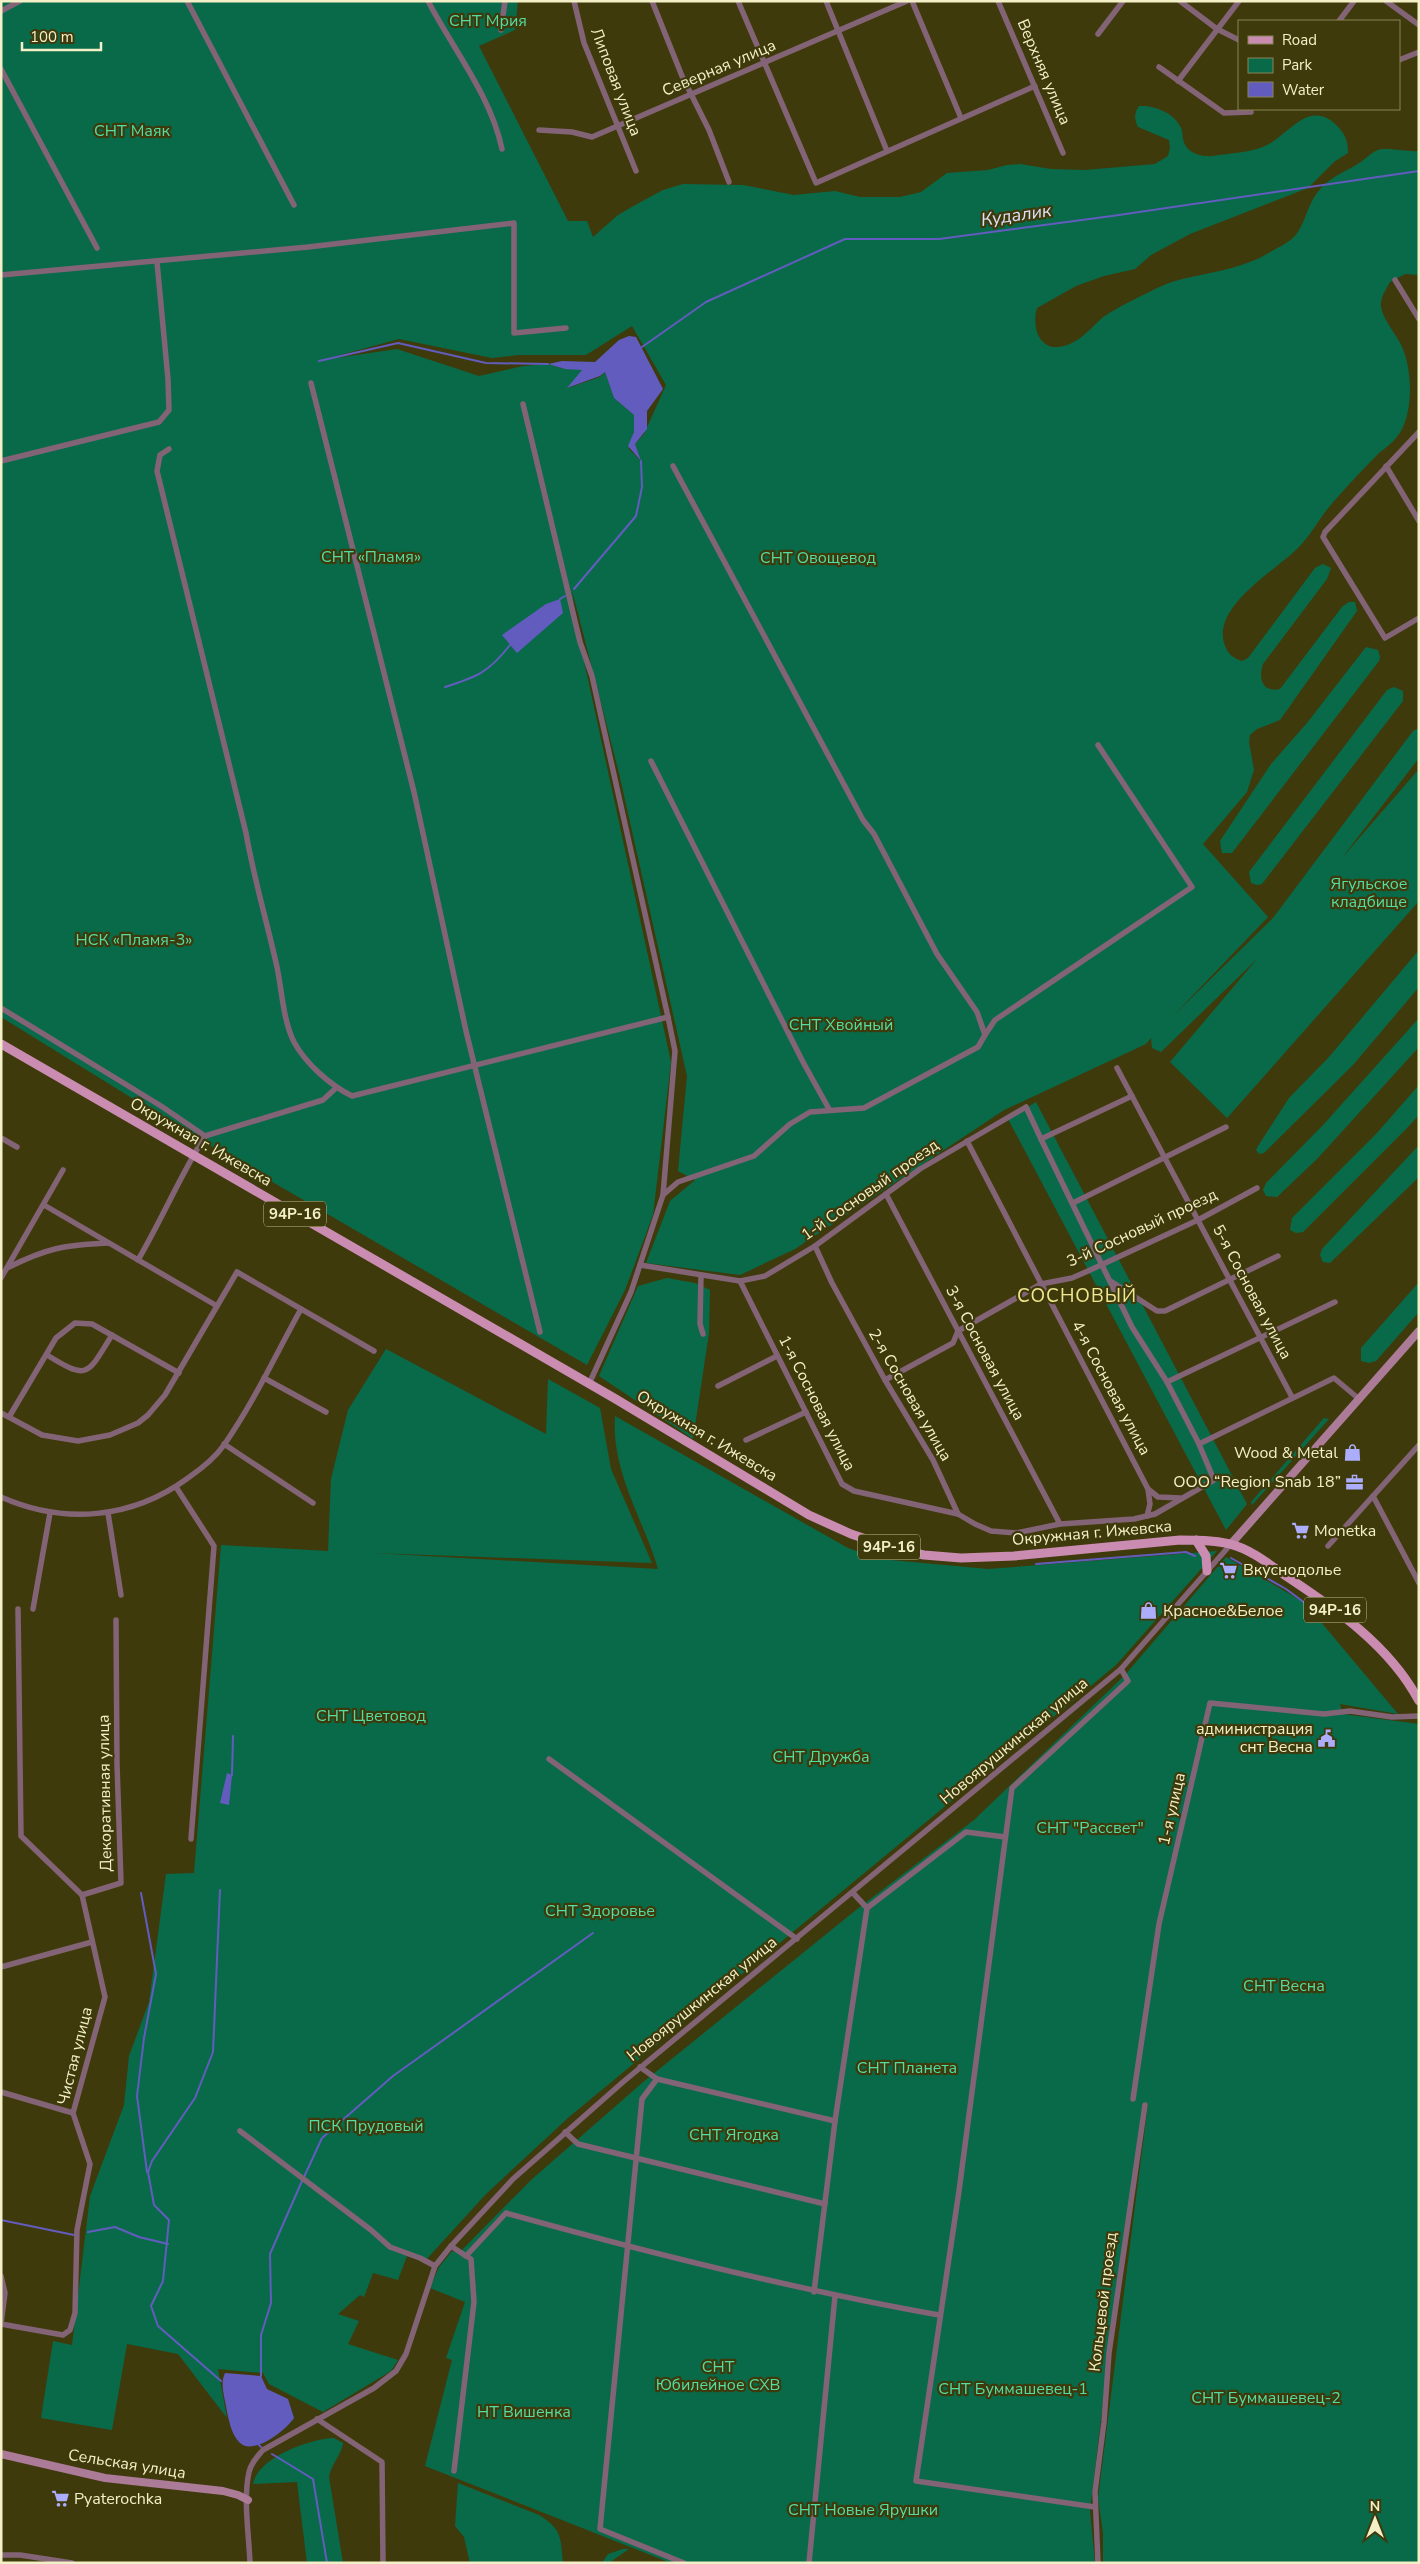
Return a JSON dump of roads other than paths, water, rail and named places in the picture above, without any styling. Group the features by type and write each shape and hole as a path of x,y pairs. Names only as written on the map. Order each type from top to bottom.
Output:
{"main road":[{"name":"Окружная г. Ижевска","path":"1,1044 588,1384 809,1515 851,1534 896,1549 924,1555 961,1558 1014,1556 1196,1540 1231,1544 1254,1554 1330,1605 1375,1644 1419,1701"},
{"path":"1196,1540 1206,1556 1207,1571"}],"street":[{"path":"1,11 20,1"},
{"path":"187,1 294,205"},
{"path":"428,1 485,104 499,136 502,149"},
{"path":"501,30 505,1"},
{"name":"Липовая улица","path":"574,1 584,43 636,171"},
{"path":"652,1 691,94 709,130 729,182"},
{"path":"738,1 816,183 1035,86"},
{"path":"826,1 887,151"},
{"name":"Северная улица","path":"538,130 572,132 592,137 907,1"},
{"path":"912,1 962,118"},
{"name":"Верхняя улица","path":"998,1 1063,153"},
{"path":"1098,34 1123,1"},
{"path":"1180,1 1217,29 1238,40"},
{"path":"1178,81 1239,1"},
{"path":"1340,20 1354,1"},
{"path":"1386,1 1419,25"},
{"path":"1400,60 1419,52"},
{"path":"1159,67 1224,113 1252,112"},
{"path":"1,69 97,248"},
{"path":"1,275 157,262 460,231 514,222 514,333 566,328"},
{"path":"1,461 159,422 169,410 157,262"},
{"path":"1395,280 1419,319"},
{"path":"311,383 412,783 475,1066 540,1332"},
{"path":"523,404 580,642 592,676 675,1051 663,1195 631,1292 588,1384"},
{"path":"1419,432 1323,535 1353,589 1385,638 1419,618"},
{"path":"169,449 160,455 157,470 227,765 246,833 252,870 292,1039 315,1068 336,1088 352,1096 668,1017"},
{"path":"673,466 858,812 874,834 937,954 977,1012 986,1035"},
{"path":"1386,466 1419,521"},
{"path":"663,1195 678,1182 754,1156 790,1124 810,1112 829,1109 864,1108 978,1047 995,1020 1192,887 1098,745"},
{"path":"651,761 829,1109"},
{"path":"1,1008 162,1106 206,1136"},
{"name":"5-я Сосновая улица","path":"1117,1068 1292,1397"},
{"path":"138,1260 206,1136 324,1100 336,1088"},
{"path":"958,1514 982,1528 1003,1532 1033,1531 1060,1524 1112,1522 1147,1516 1184,1498 1214,1480 1199,1444 1167,1382 1132,1327 1041,1139 1132,1096"},
{"name":"1-й Сосновый проезд","path":"740,1281 765,1276 815,1246 920,1169 1026,1107 1041,1139"},
{"path":"1073,1203 1226,1127"},
{"path":"1,1138 18,1147"},
{"name":"4-я Сосновая улица","path":"967,1141 1148,1488"},
{"path":"1,1278 63,1170"},
{"name":"3-й Сосновый проезд","path":"885,1380 953,1343 958,1331 1041,1284 1072,1278 1198,1220 1257,1188"},
{"name":"3-я Сосновая улица","path":"886,1194 1060,1524"},
{"path":"44,1205 217,1306"},
{"path":"7,1268 55,1247 109,1243"},
{"name":"2-я Сосновая улица","path":"815,1246 832,1283 885,1380 933,1460 958,1514"},
{"path":"1110,1281 1156,1311 1162,1311 1278,1256"},
{"path":"640,1265 740,1281"},
{"path":"1,1413 42,1435 78,1441 110,1435 138,1423 158,1405 179,1373 237,1272 374,1351"},
{"path":"702,1275 700,1324 703,1334"},
{"name":"1-я Сосновая улица","path":"740,1281 838,1478 848,1488 958,1514"},
{"path":"1167,1382 1335,1302"},
{"path":"1,1497 21,1506 50,1513 82,1516 108,1513 146,1503 176,1487 202,1468 224,1444 264,1378 301,1309"},
{"path":"10,1417 60,1333 76,1322 92,1324 179,1373"},
{"path":"1231,1544 1419,1331"},
{"path":"47,1355 76,1371 87,1371 94,1365 112,1335"},
{"path":"718,1386 777,1356"},
{"path":"264,1378 326,1412"},
{"path":"1199,1444 1334,1378 1358,1399"},
{"path":"746,1440 806,1412"},
{"path":"224,1444 313,1503"},
{"path":"1328,1546 1419,1445"},
{"path":"176,1487 214,1546 191,1840"},
{"path":"1148,1488 1158,1497 1184,1498"},
{"path":"1147,1516 1150,1504 1148,1488"},
{"path":"1373,1496 1419,1583"},
{"path":"33,1609 50,1513"},
{"path":"108,1513 121,1595"},
{"name":"Новоярушкинская улица","path":"250,2563 248,2500 249,2472 253,2461 263,2450 374,2388 396,2371 406,2354 436,2266 451,2246 513,2179 564,2132 640,2067 853,1893 1121,1669 1231,1544"},
{"path":"18,1609 21,1836 82,1895"},
{"name":"Декоративная улица","path":"82,1895 121,1884 117,1764 116,1620"},
{"path":"1095,2506 916,2481 939,2315 959,2191 1012,1788 1128,1681 1121,1669"},
{"name":"1-я улица","path":"1133,2100 1159,1924 1210,1703 1324,1714 1350,1711 1392,1717 1419,1716"},
{"path":"548,1759 797,1939"},
{"path":"814,2292 835,2121 868,1908 966,1832 1005,1837"},
{"path":"853,1893 868,1908"},
{"name":"Чистая улица","path":"1,2324 62,2335 70,2330 75,2313 77,2230 90,2164 73,2113 105,1997 82,1895"},
{"path":"1,1967 92,1942"},
{"path":"640,2067 657,2079 835,2121"},
{"path":"657,2079 642,2099 600,2529 684,2563"},
{"path":"1,2092 73,2113"},
{"name":"Кольцевой проезд","path":"1098,2563 1095,2506 1112,2327 1145,2106"},
{"path":"240,2132 371,2230 390,2247 436,2266"},
{"path":"564,2132 578,2144 825,2204"},
{"path":"466,2256 506,2213 627,2247 814,2292 939,2315"},
{"path":"451,2246 471,2259 474,2302 454,2471"},
{"path":"1,2276 5,2293 1,2324"},
{"path":"809,2563 835,2296"},
{"path":"317,2420 382,2462 383,2563"},
{"name":"Сельская улица","path":"1,2454 105,2478 223,2492 238,2495 248,2500"},
{"path":"1,2555 20,2555 38,2560 72,2563"}],"water":[{"path":"629,336 636,337 663,389 647,411 647,429 635,444 641,461 628,446 634,432 634,415 614,398 605,372 600,376 567,388 582,370 565,369 548,364 562,361 595,362 619,340"},
{"path":"560,599 563,613 517,653 502,635 546,604"},
{"path":"227,1773 232,1775 229,1805 220,1803"},
{"path":"225,2373 261,2376 267,2389 288,2399 294,2418 284,2429 269,2440 252,2446 245,2446 236,2439 232,2430 223,2393"}],"waterway":[{"name":"Кудалик","path":"642,347 706,302 845,239 939,239 1419,171"},
{"path":"319,361 398,343 486,363 548,364"},
{"path":"574,589 636,516 642,487 641,461"},
{"path":"560,599 565,596"},
{"path":"445,687 466,680 489,668 510,645"},
{"path":"1036,1564 1186,1552 1195,1556"},
{"path":"1231,1558 1286,1589 1309,1606"},
{"path":"232,1775 233,1736"},
{"path":"220,1890 213,2052 195,2098 152,2161 148,2172 154,2205 169,2220 163,2281 151,2306 158,2326 221,2381"},
{"path":"141,1893 156,1974 144,2038 137,2096 147,2172"},
{"path":"304,2177 322,2138 393,2076 593,1933"},
{"path":"261,2376 261,2335 271,2303 270,2254 302,2181"},
{"path":"1,2220 74,2235"},
{"path":"88,2232 115,2227 139,2237 168,2244"},
{"path":"272,2454 313,2479 327,2563"}],"place":[{"name":"Wood & Metal","path":"1352,1453"},
{"name":"OOO “Region Snab 18”","path":"1355,1482"},
{"name":"Monetka","path":"1300,1531"},
{"name":"Вкуснодолье","path":"1229,1570"},
{"name":"Красное&Белое","path":"1149,1611"},
{"name":"администрация снт Весна","path":"1327,1738"},
{"name":"Pyaterochka","path":"60,2499"}],"district":[{"name":"СОСНОВЫЙ","path":"1077,1296"}],"park label":[{"name":"СНТ Мрия","path":"488,21"},
{"name":"СНТ Маяк","path":"132,131"},
{"name":"СНТ «Пламя»","path":"371,557"},
{"name":"СНТ Овощевод","path":"818,558"},
{"name":"Ягульское кладбище","path":"1369,893"},
{"name":"НСК «Пламя-3»","path":"134,940"},
{"name":"СНТ Хвойный","path":"841,1025"},
{"name":"СНТ Цветовод","path":"371,1716"},
{"name":"СНТ Дружба","path":"821,1757"},
{"name":"СНТ \"Рассвет\"","path":"1090,1828"},
{"name":"СНТ Здоровье","path":"600,1911"},
{"name":"СНТ Весна","path":"1284,1986"},
{"name":"СНТ Планета","path":"907,2068"},
{"name":"ПСК Прудовый","path":"366,2126"},
{"name":"СНТ Ягодка","path":"734,2135"},
{"name":"СНТ Юбилейное СХВ","path":"718,2376"},
{"name":"СНТ Буммашевец-1","path":"1013,2389"},
{"name":"СНТ Буммашевец-2","path":"1266,2398"},
{"name":"НТ Вишенка","path":"524,2412"},
{"name":"СНТ Новые Ярушки","path":"863,2510"}]}
